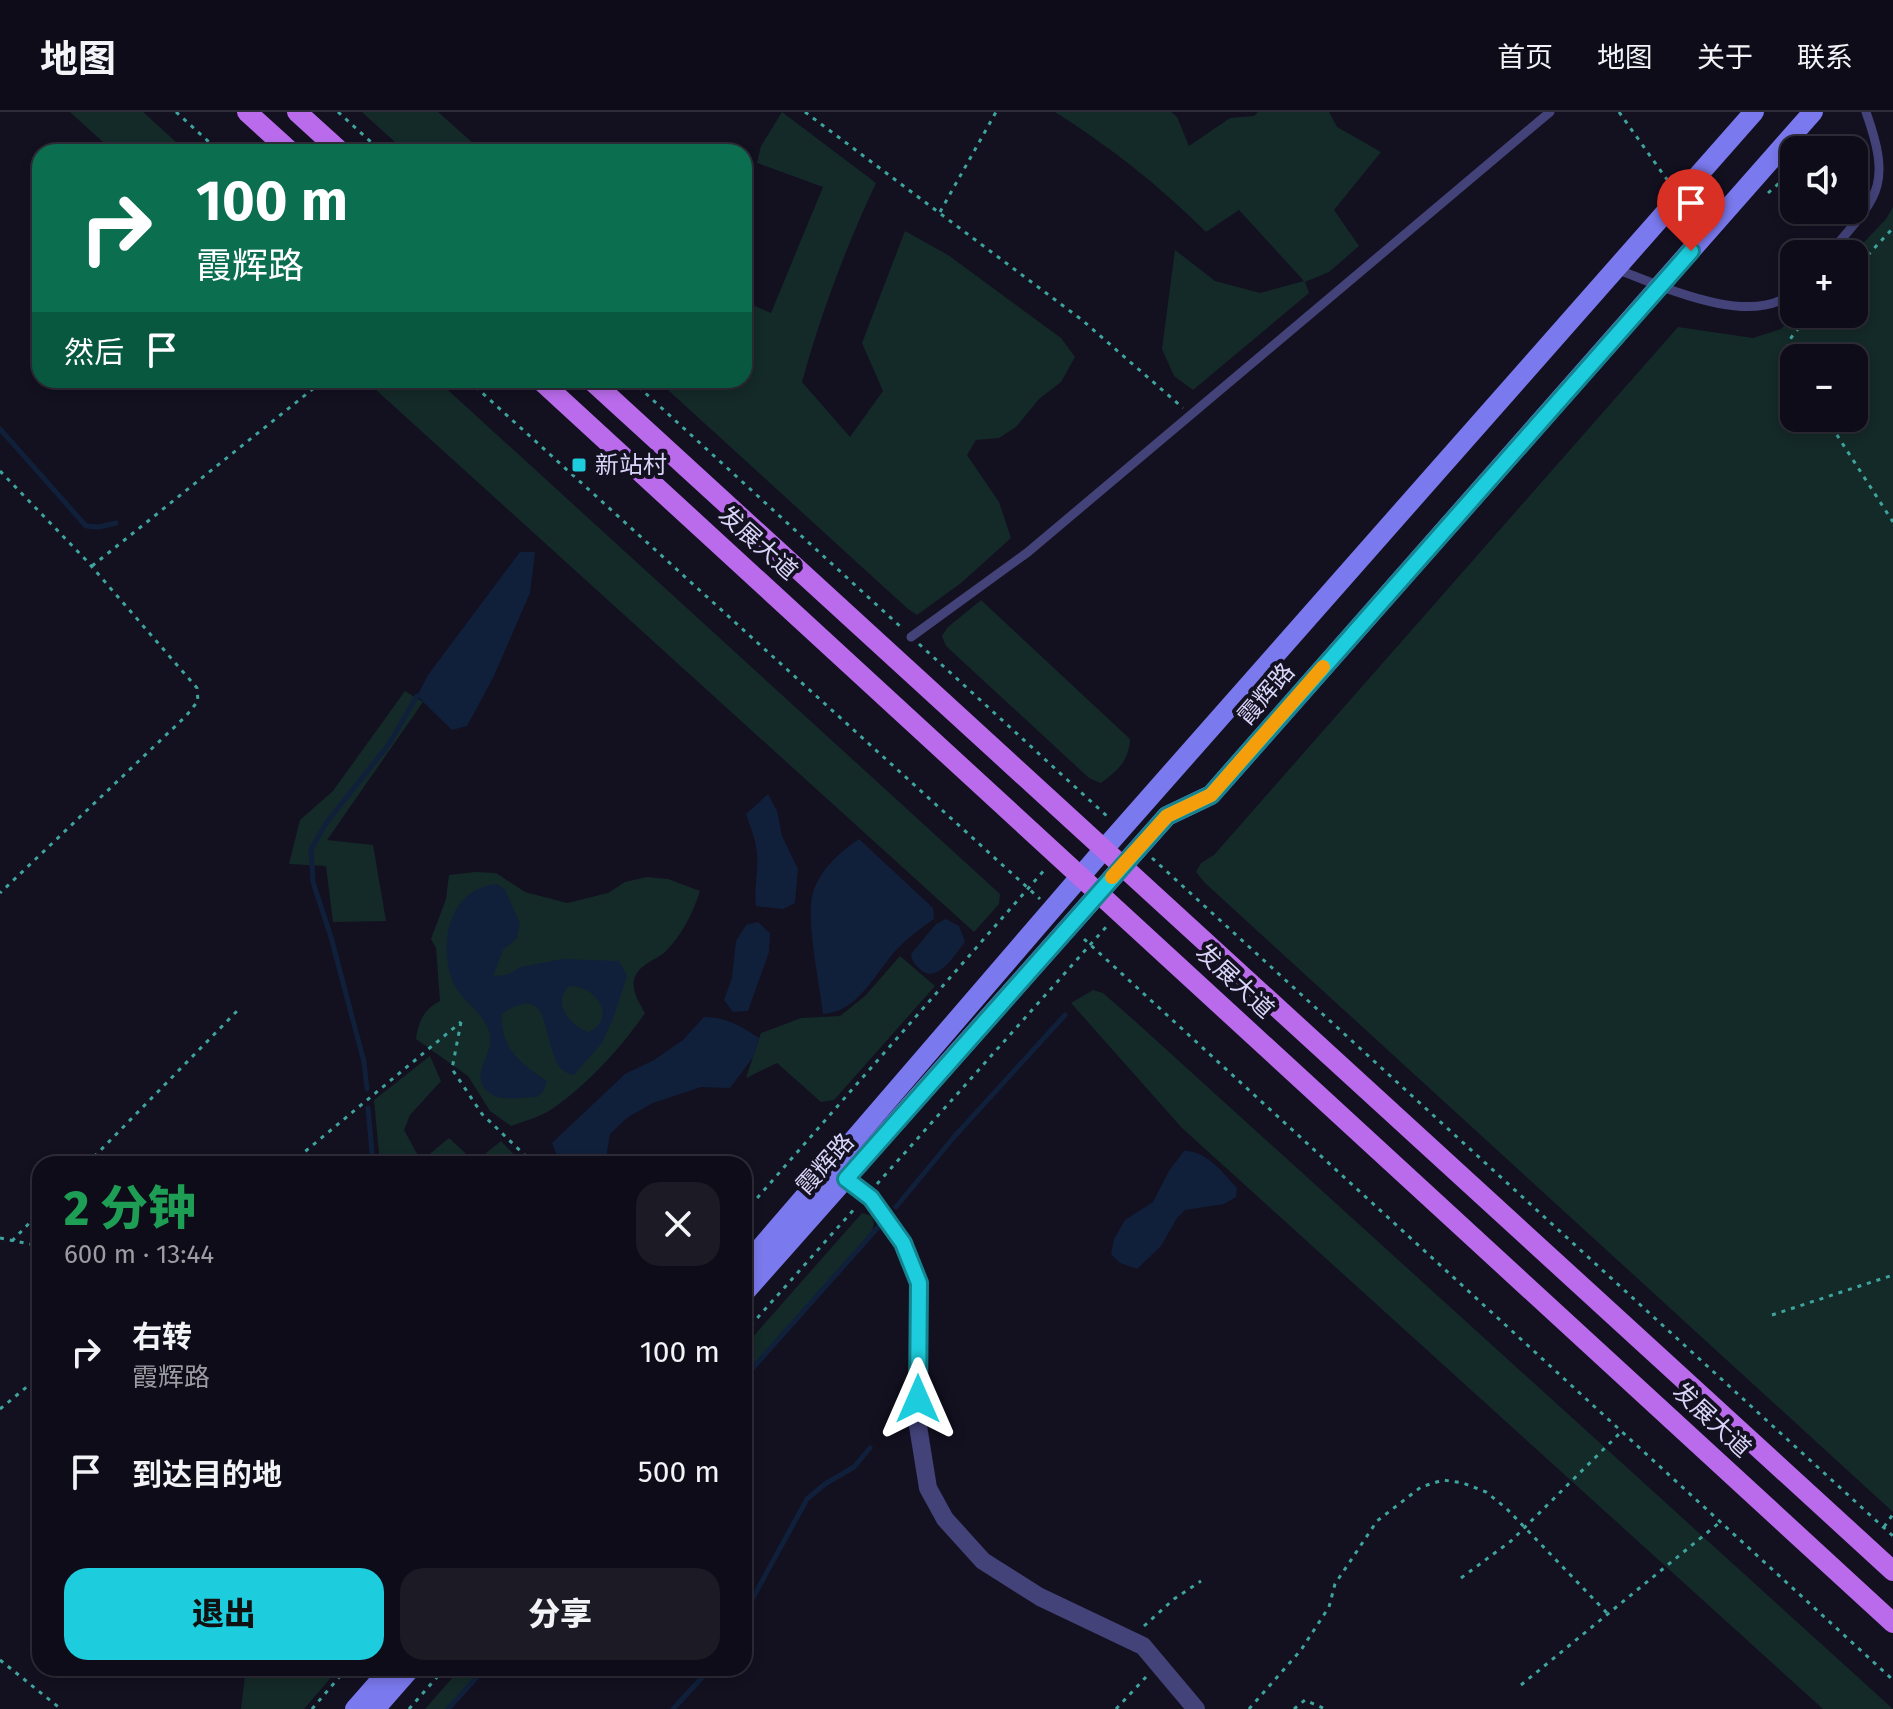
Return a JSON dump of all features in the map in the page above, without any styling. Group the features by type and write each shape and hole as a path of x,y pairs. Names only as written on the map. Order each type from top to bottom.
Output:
{"main road":[{"path":"247,112 282,144"},
{"path":"297,112 332,144"},
{"name":"发展大道","path":"549,388 1893,1623"},
{"name":"发展大道","path":"600,388 1893,1571"}],"street":[{"name":"霞辉路","path":"752,1283 1104,849 1754,112"},
{"name":"霞辉路","path":"752,1259 838,1174 1167,816 1211,795 1813,112"},
{"path":"838,1174 867,1195 903,1243 919,1283 918,1426 928,1488 945,1519 983,1561 1040,1597 1143,1646 1196,1709"},
{"path":"355,1709 384,1676"},
{"path":"375,1709 404,1676"}],"lane":[{"path":"911,637 1028,552 1550,112"},
{"path":"1841,240 1876,199 1883,177 1879,141 1866,112"},
{"path":"1616,269 1724,304 1749,308 1780,301"}],"path":[{"path":"176,112 211,144"},
{"path":"338,112 373,144"},
{"path":"805,112 1082,320 1190,414"},
{"path":"940,212 996,112"},
{"path":"1868,255 1893,228"},
{"path":"1788,344 1800,328"},
{"path":"92,566 314,388"},
{"path":"477,388 1052,910"},
{"path":"640,388 1122,829"},
{"path":"1835,432 1893,522"},
{"path":"0,471 92,566 197,688 198,701 186,716 0,893"},
{"path":"1140,846 1893,1536"},
{"path":"752,1204 1058,853"},
{"path":"1144,885 1161,866"},
{"path":"752,1324 1120,911"},
{"path":"1069,926 1893,1680"},
{"path":"95,1156 237,1011"},
{"path":"300,1156 461,1022 452,1069 482,1114 526,1156"},
{"path":"12,1241 32,1220"},
{"path":"0,1238 32,1245"},
{"path":"1772,1315 1893,1275"},
{"path":"0,1409 32,1383"},
{"path":"1461,1578 1526,1528 1621,1432"},
{"path":"1249,1709 1301,1650 1329,1607 1335,1584 1377,1521 1421,1487 1443,1480 1463,1483 1486,1492 1526,1528 1608,1614"},
{"path":"1884,1527 1893,1514"},
{"path":"1521,1685 1720,1522"},
{"path":"1129,1639 1174,1599 1201,1581"},
{"path":"0,1660 61,1709"},
{"path":"1116,1709 1158,1664"},
{"path":"312,1709 340,1676"},
{"path":"409,1709 438,1676"},
{"path":"1294,1709 1305,1700 1325,1709"}],"green space":[{"path":"70,112 143,112 178,144 105,144"},
{"path":"362,112 438,112 474,144 397,144"},
{"path":"782,112 876,183 835,281 802,382 850,437 883,391 862,343 905,231 948,255 1061,338 1075,357 1061,382 1039,399 1016,427 999,438 976,440 967,455 999,502 1011,538 961,583 917,615 666,388 752,388 752,305 771,313 823,187 757,163 761,146"},
{"path":"1055,112 1171,112 1177,117 1189,146 1230,118 1254,116 1258,112 1329,112 1337,127 1381,152 1334,210 1359,246 1329,272 1305,282 1309,293 1193,390 1174,376 1162,349 1175,250 1215,281 1260,293 1304,281 1239,210 1206,232 1134,168"},
{"path":"1893,207 1893,1512 1196,872 1678,327 1753,338 1782,328 1868,328 1866,240"},
{"path":"374,388 446,388 1000,894 999,904 974,932"},
{"path":"981,600 1130,739 1122,764 1101,783 1089,778 946,646 942,636 948,627"},
{"path":"405,691 423,702 327,840 373,845 386,921 333,922 326,866 289,864 300,820 333,791"},
{"path":"496,873 525,892 567,903 608,893 625,882 647,877 668,879 700,891 677,938 635,977 634,991 645,1013 625,1039 603,1065 552,1109 511,1126 490,1111 468,1076 416,1039 423,1017 440,1001 436,948 431,939 446,899 449,875"},
{"path":"900,956 935,986 834,1100 821,1102 777,1063 746,1078 761,1033 801,1018 840,1016 865,996"},
{"path":"1093,990 1103,993 1136,1022 1893,1709 1823,1709 1182,1128 1071,1003"},
{"path":"430,1056 441,1081 410,1115 404,1130 418,1156 379,1156 374,1100"},
{"path":"449,1138 468,1156 427,1156"},
{"path":"501,1141 515,1156 482,1156"},
{"path":"862,1213 872,1216 874,1224 870,1238 752,1369 752,1338"},
{"path":"245,1676 332,1676 304,1709 241,1709"},
{"path":"454,1676 478,1676 448,1709 425,1709"}],"water":[{"path":"520,552 535,552 530,593 493,678 467,726 452,730 417,696 428,675"},
{"path":"768,794 777,811 782,836 798,869 795,903 783,909 756,906 757,853 746,814"},
{"path":"859,839 933,908 934,919 898,948 857,998 835,1012 823,1014 811,900 827,867"},
{"path":"497,884 505,890 520,923 517,938 503,950 493,976 562,959 619,961 627,976 602,1043 574,1075 563,1070 556,1061 539,1010 531,1004 519,1005 502,1014 505,1036 514,1054 547,1081 544,1091 537,1097 494,1096 484,1086 481,1073 490,1044 488,1028 452,980 447,950 452,919 468,895","holes":["569,986 579,987 595,997 603,1011 602,1019 588,1032 569,1019 563,1006 562,999"]},
{"path":"946,919 959,926 965,942 946,966 934,973 927,973 915,965 911,954 936,924"},
{"path":"758,922 770,933 769,952 748,1011 733,1012 724,1000 732,978 736,941 746,925"},
{"path":"704,1017 733,1023 759,1038 754,1056 730,1088 701,1087 653,1103 628,1117 610,1134 606,1156 557,1156 552,1143 625,1074 654,1060 683,1040"},
{"path":"1184,1151 1200,1154 1214,1164 1237,1188 1236,1197 1224,1204 1185,1210 1161,1246 1137,1269 1120,1263 1111,1254 1114,1239 1125,1220 1153,1202 1169,1171"}],"waterway":[{"path":"0,429 86,526 116,523"},
{"path":"367,1089 364,1062 313,882 311,849 327,822 389,744 417,696"},
{"path":"896,1207 954,1137 1065,1015"},
{"path":"368,1108 372,1156"},
{"path":"752,1369 881,1224"},
{"path":"752,1599 807,1499 854,1467 870,1448"},
{"path":"448,1709 478,1676"},
{"path":"673,1709 704,1676"}],"slow traffic":[{"path":"1112,877 1167,816 1211,795 1323,667"}],"place":[{"name":"新站村","path":"579,465"}],"route":[{"path":"918,1399 919,1283 903,1243 871,1198 846,1179 1167,816 1211,795 1691,251"}]}
